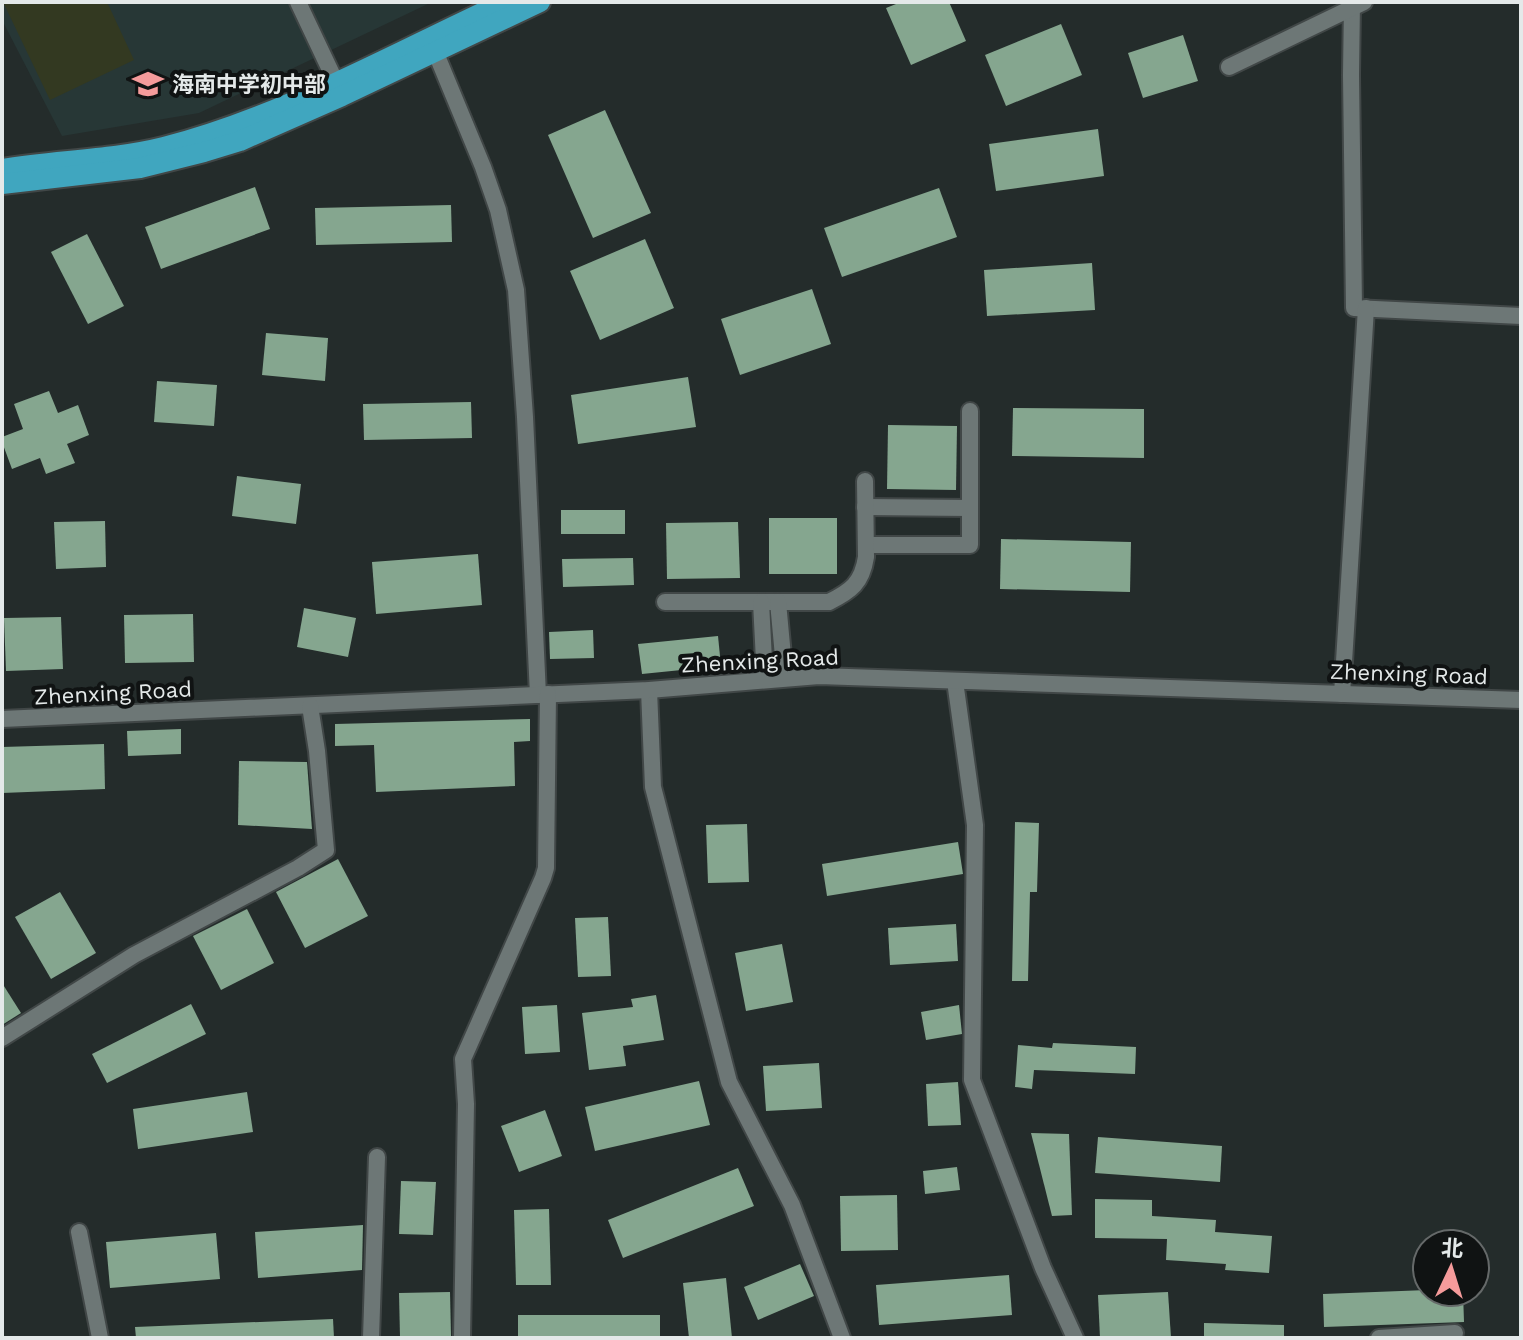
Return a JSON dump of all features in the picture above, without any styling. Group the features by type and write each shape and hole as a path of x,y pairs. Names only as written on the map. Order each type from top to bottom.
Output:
{"main road":[{"path":"2,184 140,168 240,141 505,2"},
{"path":"2,169 164,147 339,89 435,51 540,2"}],"street":[{"path":"298,2 339,89"},
{"path":"1229,67 1356,4"},
{"path":"1356,4 1351,75 1354,308 1521,316"},
{"path":"435,51 498,210 516,290 543,695 546,868 463,1059 466,1104 462,1338"},
{"path":"1342,694 1366,308"},
{"path":"866,545 970,545 970,411"},
{"path":"665,602 829,602 845,594 858,583 864,568 865,481"},
{"path":"865,507 970,508"},
{"path":"769,602 785,678"},
{"path":"765,680 769,602"},
{"name":"Zhenxing Road","path":"2,719 649,690 819,676 1521,700"},
{"path":"955,681 975,825 972,1080 1043,1268 1075,1338"},
{"path":"649,690 653,787 729,1082 792,1205 842,1338"},
{"path":"2,1038 134,955 326,850 310,706"},
{"path":"371,1338 377,1157"},
{"path":"79,1232 100,1338"},
{"path":"1379,1338 1455,1333"}],"shaded area":[{"name":"海南中学初中部","path":"2,2 432,2 199,113 62,136 2,20"}],"green space":[{"path":"3,2 107,2 134,60 50,100"}],"building":[{"path":"901,2 949,2 966,41 911,65 886,8"},
{"path":"1061,24 1082,75 1006,106 985,55"},
{"path":"1183,35 1198,81 1143,98 1128,53"},
{"path":"605,110 651,213 593,238 548,135"},
{"path":"1098,129 1104,176 996,191 989,144"},
{"path":"255,187 270,229 161,269 145,227"},
{"path":"939,188 957,237 842,277 824,228"},
{"path":"451,205 452,242 316,245 315,208"},
{"path":"87,234 124,306 88,324 51,252"},
{"path":"645,239 674,308 600,340 570,271"},
{"path":"1092,263 1095,310 987,316 984,270"},
{"path":"812,289 831,344 740,375 721,319"},
{"path":"266,333 328,338 325,381 262,375"},
{"path":"688,377 696,427 578,444 571,395"},
{"path":"157,381 217,385 214,426 154,422"},
{"path":"49,391 58,413 78,405 89,435 67,444 75,463 46,474 40,458 12,469 2,437 23,429 14,404"},
{"path":"471,402 472,438 364,440 363,404"},
{"path":"1013,408 1144,409 1144,458 1012,456"},
{"path":"888,425 957,426 956,490 887,489"},
{"path":"237,476 301,484 296,524 232,516"},
{"path":"561,510 625,510 625,534 561,534"},
{"path":"769,518 837,518 837,574 769,574"},
{"path":"105,521 106,567 56,569 54,522"},
{"path":"738,522 740,578 667,579 666,523"},
{"path":"1001,539 1131,542 1130,592 1000,589"},
{"path":"478,554 482,605 376,614 372,562"},
{"path":"633,558 634,585 563,587 562,559"},
{"path":"304,608 356,618 348,657 297,647"},
{"path":"193,614 194,662 125,663 124,615"},
{"path":"61,617 63,669 6,671 4,618"},
{"path":"593,630 594,658 550,659 549,632"},
{"path":"718,636 721,666 642,674 638,644"},
{"path":"530,719 530,741 514,742 515,786 376,792 374,745 335,746 335,724"},
{"path":"181,729 181,754 128,756 127,731"},
{"path":"104,744 105,789 2,793 2,747"},
{"path":"239,761 307,762 312,829 238,825"},
{"path":"1015,822 1039,823 1037,892 1030,892 1028,981 1012,981"},
{"path":"747,824 749,882 708,883 706,825"},
{"path":"958,842 963,874 827,896 822,864"},
{"path":"338,859 368,916 305,948 276,892"},
{"path":"60,892 96,953 51,979 15,917"},
{"path":"247,909 274,963 221,990 193,936"},
{"path":"608,917 611,976 578,977 575,918"},
{"path":"956,924 958,961 890,965 888,928"},
{"path":"782,944 793,1002 746,1011 735,953"},
{"path":"2,983 21,1013 2,1025"},
{"path":"656,995 664,1040 623,1046 626,1066 589,1070 582,1013 633,1007 631,999"},
{"path":"191,1004 206,1034 107,1083 92,1054"},
{"path":"557,1005 560,1052 525,1054 522,1007"},
{"path":"959,1005 962,1034 926,1040 921,1012"},
{"path":"1053,1043 1136,1047 1135,1074 1034,1070 1032,1089 1015,1087 1018,1045 1052,1048"},
{"path":"819,1063 822,1108 766,1111 763,1066"},
{"path":"699,1081 710,1125 595,1151 585,1107"},
{"path":"958,1082 961,1125 928,1126 926,1084"},
{"path":"247,1092 253,1132 138,1149 133,1109"},
{"path":"545,1110 562,1156 519,1172 501,1126"},
{"path":"1031,1133 1069,1134 1072,1215 1052,1216"},
{"path":"1098,1137 1222,1146 1220,1182 1095,1173"},
{"path":"957,1167 960,1190 925,1194 923,1171"},
{"path":"738,1168 754,1206 623,1258 608,1220"},
{"path":"401,1181 436,1182 433,1235 399,1234"},
{"path":"897,1195 898,1250 841,1251 840,1196"},
{"path":"1095,1199 1152,1200 1152,1216 1216,1220 1215,1232 1272,1236 1269,1273 1225,1270 1226,1264 1166,1260 1167,1239 1095,1238"},
{"path":"549,1209 551,1285 516,1285 514,1210"},
{"path":"363,1225 362,1270 258,1278 255,1232"},
{"path":"216,1233 220,1279 110,1288 106,1242"},
{"path":"800,1264 814,1296 758,1320 744,1287"},
{"path":"1009,1275 1012,1315 879,1325 876,1285"},
{"path":"726,1278 732,1338 689,1338 683,1283"},
{"path":"1411,1291 1411,1308 1464,1308 1464,1322 1324,1327 1323,1294"},
{"path":"450,1292 451,1336 400,1337 399,1293"},
{"path":"1168,1292 1171,1338 1100,1338 1098,1295"},
{"path":"518,1315 660,1315 660,1338 518,1338"},
{"path":"333,1319 334,1338 136,1338 135,1327"},
{"path":"1204,1323 1284,1325 1284,1338 1204,1338"}],"place":[{"name":"海南中学初中部","path":"148,84"}]}
